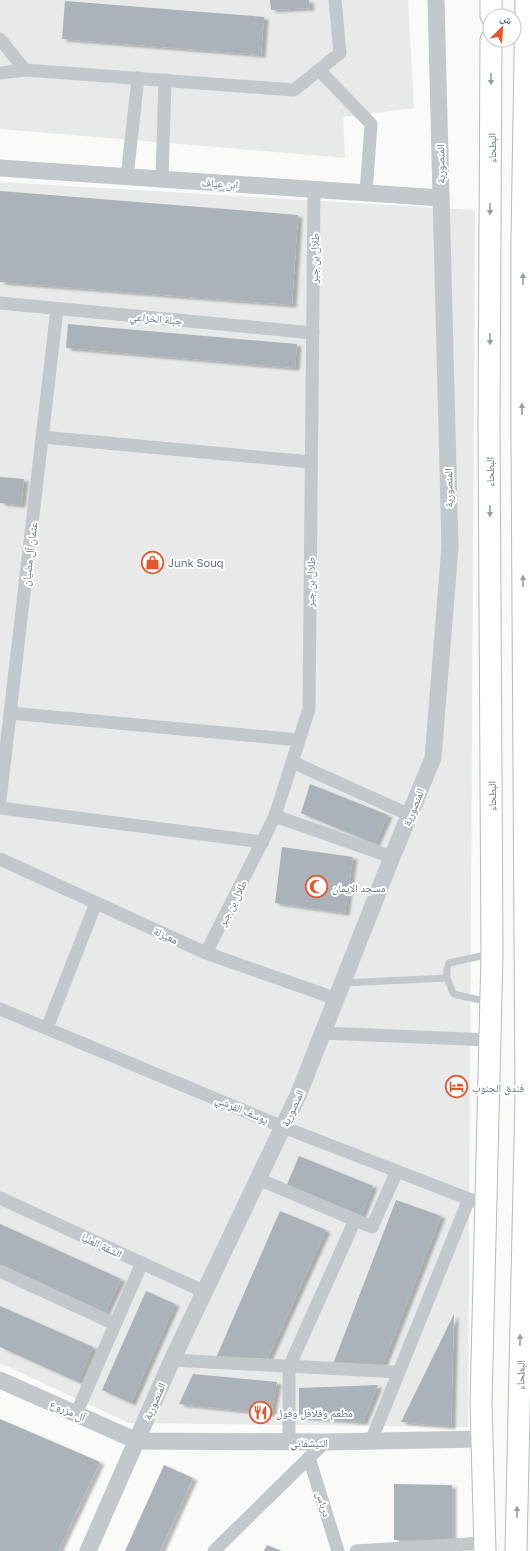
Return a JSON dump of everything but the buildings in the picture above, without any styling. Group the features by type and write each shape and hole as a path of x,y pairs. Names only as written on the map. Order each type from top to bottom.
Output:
{"main road":[{"name":"البطحاء","path":"516,1551 527,1178 528,1052 525,919 526,308 522,237 526,0"},
{"name":"البطحاء","path":"484,1547 477,1202 490,1040 492,954 489,433 491,48"},
{"path":"492,849 493,859 497,866 509,874 520,871 525,858"},
{"path":"492,930 504,912 513,912 525,919"}],"street":[{"path":"0,73 25,70 294,90 340,53 335,0"},
{"name":"المنصورية","path":"88,1551 172,1360 299,1093 392,857 433,758 450,547 436,0"},
{"path":"0,39 25,70"},
{"path":"319,70 371,124 366,193"},
{"path":"127,176 138,78"},
{"path":"162,179 165,80"},
{"name":"ابن عياف","path":"0,168 441,198"},
{"name":"طلال بن جبر","path":"206,953 275,816 309,709 314,190"},
{"name":"جبلة الخزاعي","path":"0,304 313,333"},
{"name":"عثمان آل مضيان","path":"0,800 57,309"},
{"path":"42,437 311,462"},
{"path":"10,714 299,740"},
{"path":"292,762 410,815"},
{"path":"0,808 263,842"},
{"path":"275,816 392,857"},
{"name":"معيزلة","path":"0,859 206,953 340,991"},
{"path":"47,1028 96,903"},
{"name":"يوسف القرشي","path":"0,1009 283,1127 477,1202"},
{"path":"323,1033 490,1040"},
{"path":"258,1180 372,1227 397,1171"},
{"name":"الشقة العليا","path":"0,1198 205,1292"},
{"path":"371,1441 399,1372 477,1202"},
{"path":"289,1442 288,1367 355,1220"},
{"path":"76,1414 142,1263"},
{"path":"0,1271 115,1324"},
{"path":"172,1360 399,1372"},
{"name":"آل مزروع","path":"0,1380 137,1441"},
{"name":"التيشفاني","path":"137,1441 325,1442 482,1439"},
{"path":"214,1551 325,1442"},
{"name":"درباس","path":"309,1458 338,1551"},
{"path":"226,1551 236,1530"},
{"path":"356,1551 484,1547"}],"lane":[{"path":"491,1003 453,993 446,978 447,969 450,963 492,954"},
{"path":"340,991 446,978"}],"shaded area":[{"path":"0,0 408,0 414,108 343,117 345,158 0,129"},
{"name":"Junk Souq","path":"0,182 475,210 468,1427 129,1423 0,1363"}],"place":[{"name":"Junk Souq","path":"153,562"},
{"name":"مسجد الإيمان","path":"316,887"},
{"name":"فندق الجنوب","path":"457,1087"},
{"name":"مطعم وفلافل وفول","path":"260,1412"}]}
